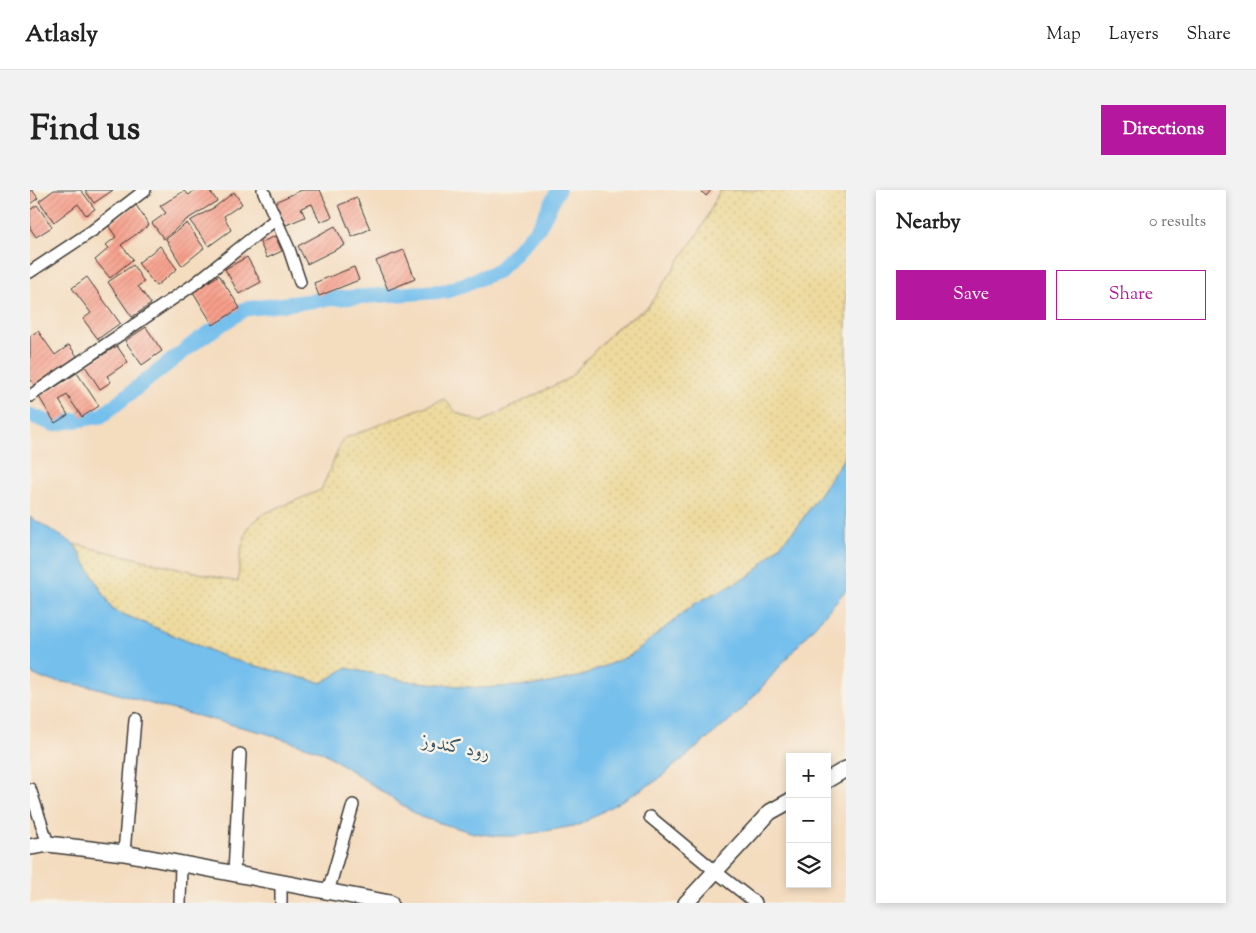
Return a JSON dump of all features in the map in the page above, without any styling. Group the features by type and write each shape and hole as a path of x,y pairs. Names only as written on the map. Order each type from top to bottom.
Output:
{"street":[{"path":"30,272 92,231 145,190"},
{"path":"263,190 289,249 300,282"},
{"path":"30,396 193,285 276,219"},
{"path":"124,853 135,719"},
{"path":"234,874 240,754"},
{"path":"831,778 846,769"},
{"path":"30,789 48,844"},
{"path":"686,903 770,812 786,803"},
{"path":"328,892 353,805"},
{"path":"650,817 756,903"},
{"path":"30,848 48,844 124,853 390,903"},
{"path":"180,903 181,864"},
{"path":"281,883 281,903"}],"sand":[{"path":"720,190 846,190 846,455 797,527 753,574 696,603 631,655 582,676 540,685 479,688 407,681 346,668 322,683 230,659 113,610 74,544 238,582 240,554 248,527 265,513 321,490 343,439 444,399 457,413 481,422 569,378 616,328 648,307 702,227"}],"water":[{"name":"رود کندوز","path":"846,455 846,590 742,710 656,781 579,825 517,836 474,833 420,817 323,752 265,733 158,706 94,687 43,679 30,673 30,517 74,544 113,610 230,659 322,683 346,668 407,681 479,688 539,685 582,676 631,655 696,603 753,574 797,527"}],"building":[{"path":"30,190 38,198 30,204"},
{"path":"54,190 81,190 95,209 86,215 78,204 54,222 39,201"},
{"path":"85,190 113,190 94,203"},
{"path":"195,190 209,190 217,201 186,220 164,239 152,223 166,213 160,206 184,191 189,195"},
{"path":"302,190 320,190 332,217 320,222 312,204 301,208 305,217 286,225 275,202"},
{"path":"700,190 711,190 706,196"},
{"path":"234,192 242,204 224,216 231,230 209,246 190,221 215,207"},
{"path":"357,198 370,229 352,237 339,205"},
{"path":"37,205 52,227 36,237 30,228 30,210"},
{"path":"136,205 149,225 121,245 133,259 110,278 95,260 109,248 106,245 116,237 108,225"},
{"path":"187,223 204,248 182,266 166,239"},
{"path":"335,226 345,245 307,264 298,246"},
{"path":"275,236 282,251 267,258 260,243"},
{"path":"160,246 177,269 156,286 138,263"},
{"path":"404,250 415,279 388,290 376,261"},
{"path":"247,257 261,282 239,294 225,269"},
{"path":"133,265 144,282 138,286 151,304 132,317 108,282"},
{"path":"354,267 359,280 319,296 314,283"},
{"path":"219,275 240,308 213,325 193,292"},
{"path":"87,277 120,323 98,339 83,319 91,313 72,288"},
{"path":"146,327 162,351 142,365 125,341"},
{"path":"38,331 55,355 69,345 77,356 36,387 30,379 30,336"},
{"path":"117,346 128,362 107,376 111,382 100,389 85,366"},
{"path":"77,373 99,406 82,417 67,395 59,400 68,415 55,423 39,397"}],"waterway":[{"path":"30,415 53,424 101,416 198,340 245,309 327,299 447,291 498,271 539,227 558,190"}]}
